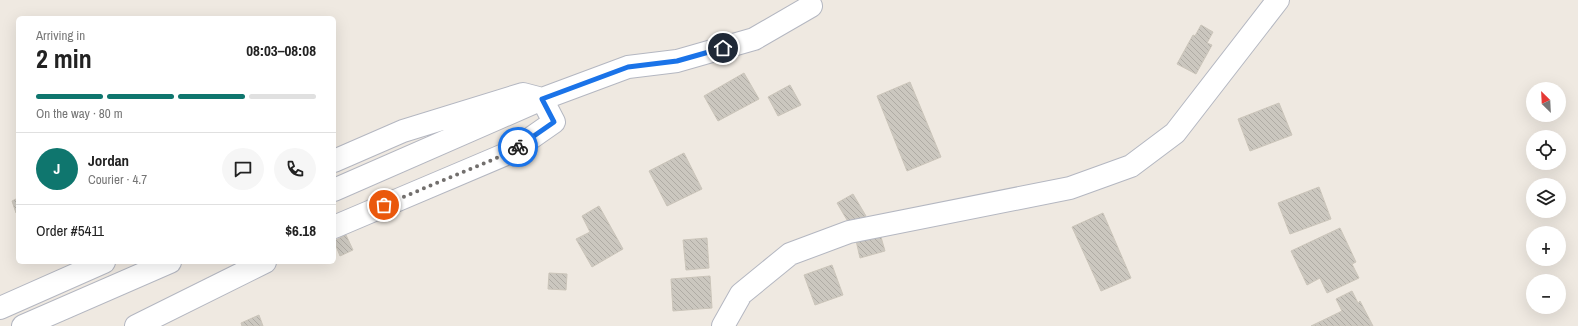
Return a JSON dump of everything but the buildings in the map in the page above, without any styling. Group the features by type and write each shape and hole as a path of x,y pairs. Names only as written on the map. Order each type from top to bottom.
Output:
{"street":[{"path":"723,326 741,294 790,254 849,232 1070,188 1131,166 1175,133 1277,1"},
{"path":"336,189 542,99 628,67 677,61 754,39 811,6"},
{"path":"336,160 403,130 523,94 542,99 554,122 511,152 336,226"},
{"path":"0,308 99,264"},
{"path":"23,326 165,264"},
{"path":"136,326 261,264"}],"way so far":[{"path":"384,205 511,152 518,147"}],"route":[{"path":"518,147 554,122 542,99 628,67 677,61 723,48"}]}
